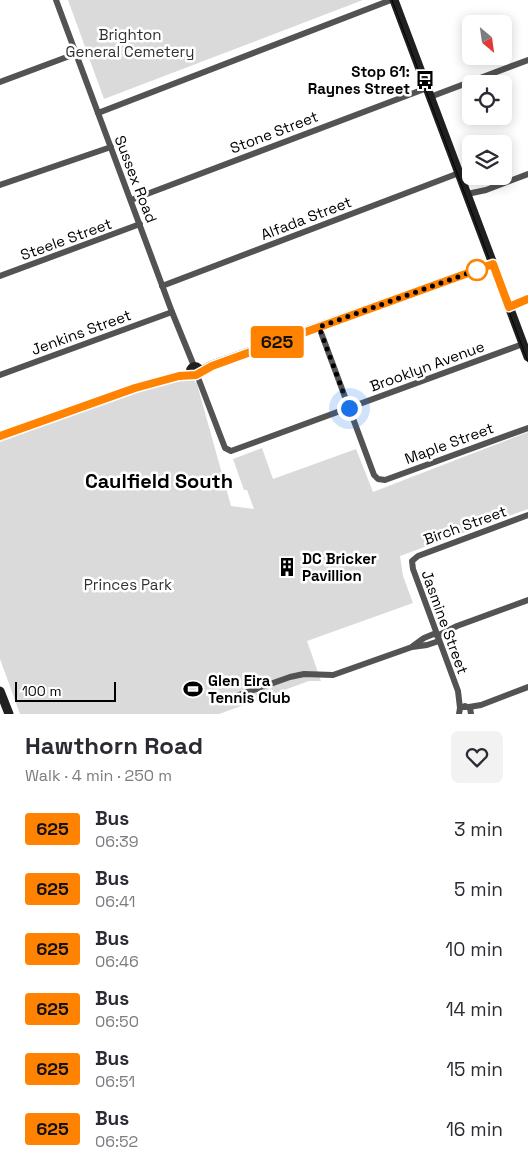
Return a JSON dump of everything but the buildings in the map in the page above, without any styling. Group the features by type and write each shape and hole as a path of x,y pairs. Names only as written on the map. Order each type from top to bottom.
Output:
{"street":[{"name":"Sussex Road","path":"56,0 162,286 224,445 228,450"},
{"path":"98,113 392,0 528,357"},
{"path":"0,82 75,54"},
{"path":"430,97 528,60"},
{"name":"Stone Street","path":"131,200 427,88"},
{"path":"0,185 110,146"},
{"name":"Alfada Street","path":"162,286 459,174"},
{"path":"468,197 528,174"},
{"name":"Steele Street","path":"0,276 140,224"},
{"path":"0,436 135,388 212,366 493,264"},
{"path":"509,307 528,299"},
{"name":"Jenkins Street","path":"0,375 172,312"},
{"path":"319,327 349,408"},
{"name":"Brooklyn Avenue","path":"228,450 236,449 523,344"},
{"name":"Maple Street","path":"349,408 374,475 378,479 385,480 528,428"},
{"name":"Birch Street","path":"412,561 415,557 528,515"},
{"name":"Jasmine Street","path":"412,561 412,569 464,711"},
{"path":"225,700 294,675 333,675 412,646 424,638 437,635 528,600"},
{"path":"464,711 528,687"},
{"path":"0,691 9,714"}],"green space":[{"name":"Brighton General Cemetery","path":"68,0 363,0 104,99"},
{"name":"Princes Park","path":"192,378 197,384 231,506 254,509 247,490 244,490 233,459 262,448 273,479 356,449 373,492 528,432 528,509 400,556 403,576 413,603 307,641 321,681 309,681 219,714 20,714 0,659 0,442 136,391"}],"tram line":[{"path":"392,0 528,362"}],"bus line":[{"name":"625","path":"0,436 135,388 179,376 196,375 212,366 493,264 509,307 528,299"}],"place":[{"name":"Stop 61: Raynes Street","path":"425,80"},
{"name":"DC Bricker Pavillion","path":"287,567"},
{"name":"Glen Eira Tennis Club","path":"193,689"}],"district":[{"name":"Caulfield South","path":"159,481"}],"route":[{"path":"349,408 319,327 477,270"}]}
